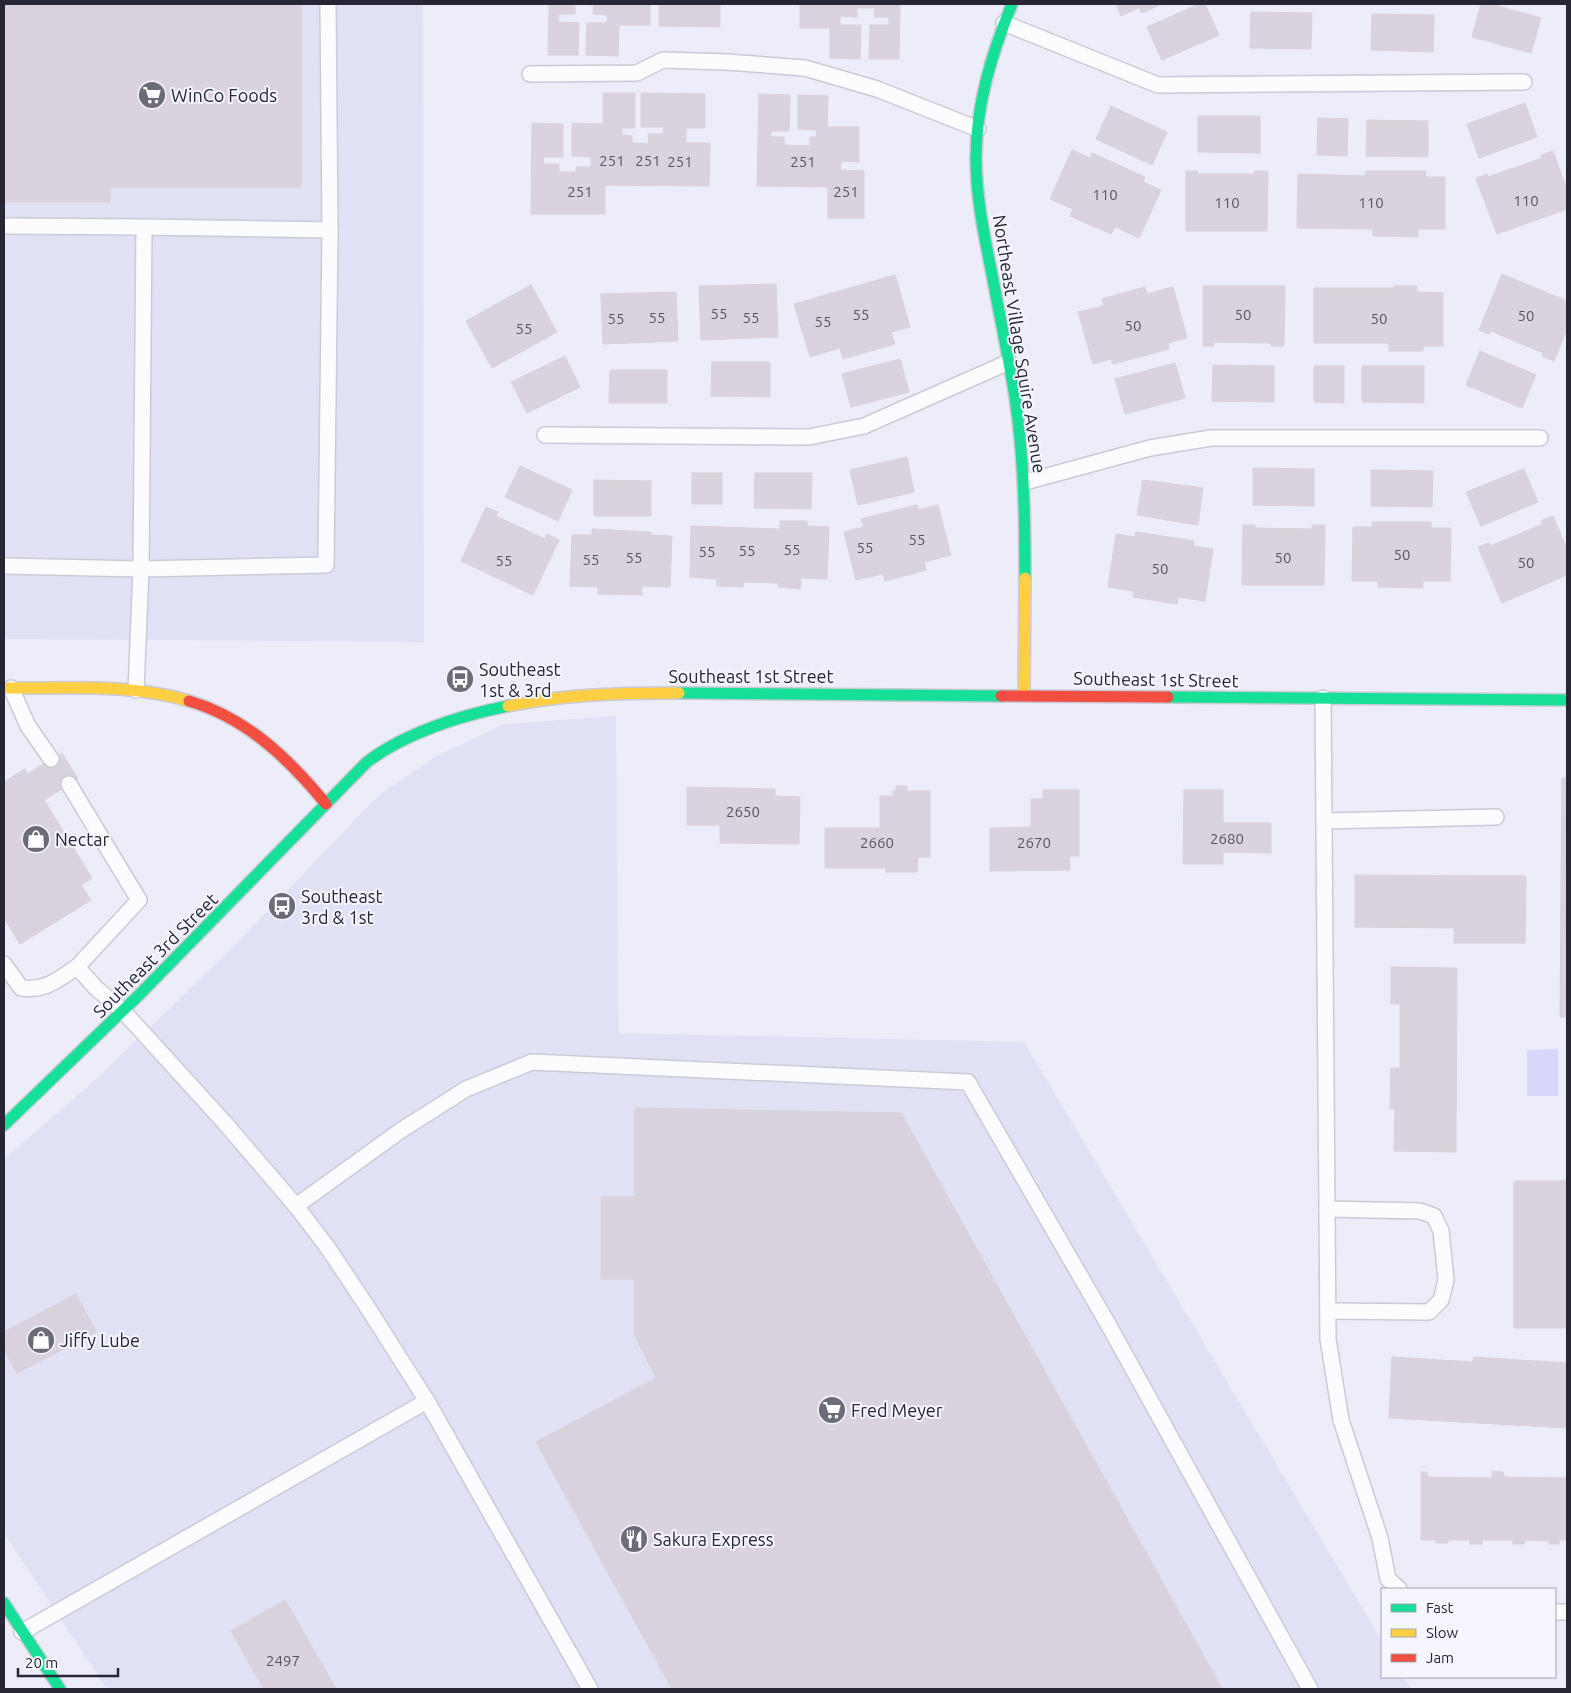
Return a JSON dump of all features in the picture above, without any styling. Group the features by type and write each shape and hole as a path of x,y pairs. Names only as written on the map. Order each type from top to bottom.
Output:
{"main road":[{"name":"Northeast Village Squire Avenue","path":"1012,4 996,40 986,79 978,129 976,158 978,198 1009,362 1025,482 1024,695"},
{"path":"7,688 136,690 186,699 214,709 250,730 278,751 326,804"},
{"name":"Southeast 1st Street","path":"326,804 361,768 378,754 409,738 453,720 508,704 543,698 621,693 1567,700"},
{"name":"Southeast 3rd Street","path":"4,1125 124,1012 326,804"},
{"path":"4,1603 60,1689"}],"lane":[{"path":"4,566 141,568 326,565 330,230 328,4"},
{"path":"1004,23 1158,86 1524,82"},
{"path":"530,74 637,73 663,60 727,62 805,68 877,89 978,129"},
{"path":"4,226 330,230"},
{"path":"136,690 141,568 144,227"},
{"path":"545,435 809,437 864,426 1009,362"},
{"path":"1025,482 1150,448 1211,438 1540,438"},
{"path":"7,688 28,726 51,759"},
{"path":"1323,698 1328,1339 1341,1420 1380,1538 1388,1578 1399,1588"},
{"path":"4,964 21,988 35,989 50,985 78,966 139,900 69,784"},
{"path":"1324,821 1496,817"},
{"path":"78,966 96,988 124,1012 224,1122 296,1206 328,1248 427,1401 590,1689"},
{"path":"296,1206 400,1130 466,1089 532,1062 968,1082 1108,1324 1310,1689"},
{"path":"1327,1209 1420,1211 1434,1216 1441,1231 1446,1280 1441,1300 1428,1312 1328,1311"},
{"path":"22,1632 427,1401"}],"shaded area":[{"path":"4,4 423,4 424,642 4,639"},
{"path":"616,716 618,1033 1024,1042 1381,1639 1381,1678 1405,1678 1411,1689 107,1689 4,1533 4,1159 91,1084 228,952 381,793 435,757 504,724"}],"water":[{"path":"1558,1049 1558,1096 1527,1096 1527,1050"}],"building":[{"name":"WinCo Foods","path":"4,4 301,4 301,187 110,187 110,202 4,202"},
{"path":"549,4 575,4 575,14 559,14 558,22 579,23 578,55 548,55"},
{"path":"575,4 650,4 650,25 619,25 618,56 586,55 587,23 607,23 608,15 593,14 594,5"},
{"path":"659,4 720,4 720,27 659,26"},
{"path":"800,4 900,4 899,59 869,59 870,25 889,25 889,17 874,17 875,8 857,8 857,17 840,16 840,25 861,25 860,59 830,58 830,28 800,28"},
{"path":"1116,4 1162,4 1142,13 1139,8 1121,16"},
{"path":"1199,4 1205,4 1219,35 1162,60 1147,27"},
{"path":"1481,4 1490,4 1541,18 1531,53 1472,37"},
{"path":"1251,12 1312,13 1311,49 1250,48"},
{"path":"1372,14 1434,15 1433,52 1371,50"},
{"path":"603,93 635,93 635,128 622,128 622,135 632,136 632,143 649,144 648,134 663,134 664,127 641,127 641,93 705,94 705,128 686,128 686,143 710,143 709,186 605,185 605,214 531,214 532,123 563,124 563,157 543,157 544,164 559,164 559,172 576,172 576,167 591,167 591,157 572,156 572,123 603,124"},
{"path":"759,94 790,95 789,131 770,131 771,137 784,137 784,145 810,146 810,137 816,137 817,130 798,129 798,95 828,96 827,127 859,127 859,162 841,161 840,170 864,171 864,218 828,218 828,187 757,186"},
{"path":"1525,103 1537,137 1479,158 1467,124"},
{"path":"1111,106 1167,132 1152,165 1096,139"},
{"path":"1198,116 1260,116 1260,153 1198,152"},
{"path":"1318,118 1348,119 1347,156 1317,155"},
{"path":"1367,120 1428,121 1428,157 1366,156"},
{"path":"1072,150 1090,158 1092,153 1145,177 1143,182 1161,190 1139,238 1115,227 1111,234 1070,216 1073,209 1050,199"},
{"path":"1553,151 1567,190 1567,209 1497,234 1476,178 1487,174 1488,177 1542,158 1541,155"},
{"path":"1186,171 1198,171 1198,174 1255,174 1255,171 1268,171 1267,231 1186,231"},
{"path":"1366,171 1426,171 1425,177 1445,177 1445,229 1418,229 1418,237 1373,236 1373,229 1297,228 1298,174 1366,176"},
{"path":"1502,274 1567,301 1567,329 1554,361 1542,356 1543,353 1491,331 1489,334 1479,330"},
{"path":"895,275 910,327 891,332 895,344 843,359 840,348 810,357 794,304"},
{"path":"776,284 778,337 701,340 699,286"},
{"path":"531,285 557,332 492,368 466,321"},
{"path":"1203,286 1285,286 1284,346 1271,346 1271,343 1214,342 1214,346 1203,346"},
{"path":"1394,286 1417,286 1417,292 1443,293 1443,346 1423,346 1423,351 1389,351 1389,343 1314,343 1314,288 1394,288"},
{"path":"1145,287 1147,294 1173,287 1187,338 1168,343 1169,349 1113,364 1111,359 1093,364 1078,312 1104,306 1102,299"},
{"path":"676,292 678,341 603,344 601,294"},
{"path":"1480,351 1536,375 1522,408 1466,385"},
{"path":"565,356 580,387 527,413 511,382"},
{"path":"900,359 909,392 851,407 842,374"},
{"path":"712,362 770,362 770,397 711,396"},
{"path":"1175,363 1185,398 1125,414 1115,379"},
{"path":"1213,365 1274,366 1274,402 1212,401"},
{"path":"1314,366 1344,366 1344,403 1314,402"},
{"path":"1362,366 1424,366 1424,403 1362,402"},
{"path":"610,370 667,370 667,403 609,403"},
{"path":"907,457 914,492 858,505 850,470"},
{"path":"520,466 572,490 558,521 505,497"},
{"path":"1253,468 1314,469 1314,506 1253,505"},
{"path":"1524,469 1538,502 1481,526 1466,492"},
{"path":"1371,470 1433,471 1432,507 1371,506"},
{"path":"692,473 722,473 722,504 692,504"},
{"path":"755,473 812,473 811,509 754,508"},
{"path":"594,480 651,481 651,516 594,516"},
{"path":"1143,480 1203,488 1198,525 1137,515"},
{"path":"917,505 919,510 938,505 951,555 924,562 926,570 885,581 883,574 856,580 844,532 864,527 861,519"},
{"path":"486,507 498,512 496,516 545,539 547,534 559,540 533,595 461,561"},
{"path":"1553,516 1567,549 1567,575 1502,603 1478,547 1489,543 1490,546 1543,524 1541,521"},
{"path":"780,521 807,521 807,526 829,527 827,579 801,578 800,589 778,587 778,583 744,582 743,587 717,586 717,579 690,577 691,526 780,529"},
{"path":"1372,522 1431,522 1431,528 1451,528 1450,581 1423,581 1423,588 1378,587 1378,581 1352,581 1353,527 1372,527"},
{"path":"1243,525 1255,525 1255,528 1312,529 1312,525 1325,525 1324,585 1242,585"},
{"path":"592,529 651,532 651,535 672,536 670,587 642,586 642,595 598,594 598,587 570,586 572,535 592,535"},
{"path":"1136,532 1194,541 1193,546 1213,549 1205,601 1178,597 1177,604 1133,597 1134,591 1108,587 1116,534 1135,537"},
{"name":"Nectar","path":"62,753 78,779 44,800 92,878 81,885 91,900 20,944 4,918 4,782 25,769 27,774"},
{"path":"1562,778 1567,778 1567,1017 1560,1017"},
{"path":"896,786 907,786 907,791 930,791 930,857 918,857 917,872 886,872 886,868 825,868 825,828 880,828 880,796 893,796"},
{"path":"687,787 775,789 775,796 800,797 799,844 720,843 720,825 687,825"},
{"path":"1043,790 1079,790 1079,856 1069,856 1070,870 990,871 990,828 1031,827 1031,799 1043,799"},
{"path":"1184,790 1223,790 1223,823 1271,823 1271,853 1223,852 1223,864 1183,864"},
{"path":"1355,875 1526,876 1525,943 1454,943 1454,928 1355,927"},
{"path":"1391,967 1457,968 1456,1152 1394,1151 1395,1109 1390,1109 1391,1068 1400,1068 1400,1004 1391,1004"},
{"name":"Fred Meyer","path":"635,1108 901,1113 1222,1689 672,1689 536,1442 656,1378 635,1336 635,1279 601,1279 601,1197 635,1197"},
{"path":"1514,1181 1567,1181 1567,1328 1514,1328"},
{"name":"Jiffy Lube","path":"76,1294 96,1332 17,1373 4,1349 4,1332"},
{"path":"1392,1357 1473,1362 1473,1357 1567,1363 1567,1428 1389,1418"},
{"path":"1492,1471 1503,1472 1504,1477 1567,1478 1567,1540 1559,1540 1559,1544 1549,1544 1549,1541 1525,1540 1524,1544 1513,1544 1513,1540 1482,1540 1482,1544 1470,1544 1470,1540 1448,1540 1448,1543 1436,1543 1436,1540 1421,1540 1421,1472 1427,1472 1427,1477 1492,1478"},
{"path":"285,1600 336,1689 264,1689 231,1631"}],"traffic: fast":[{"path":"1012,4 986,79 979,118 976,174 982,222 1018,420 1025,533 1025,578"},
{"path":"679,693 1001,696"},
{"path":"1168,697 1567,700"},
{"path":"4,1125 138,996 367,762 399,742 434,726 472,714 508,706"},
{"path":"4,1603 60,1689"}],"traffic: slow":[{"path":"1024,695 1025,578"},
{"path":"4,688 120,689 166,695 189,701"},
{"path":"508,706 572,697 679,693"}],"traffic: jam":[{"path":"1001,696 1168,697"},
{"path":"189,701 210,708 248,729 282,756 326,804"}],"place":[{"name":"WinCo Foods","path":"152,95"},
{"name":"Southeast 1st & 3rd","path":"460,679"},
{"name":"Nectar","path":"36,839"},
{"name":"Southeast 3rd & 1st","path":"282,906"},
{"name":"Jiffy Lube","path":"41,1340"},
{"name":"Fred Meyer","path":"832,1410"},
{"name":"Sakura Express","path":"634,1539"}]}
